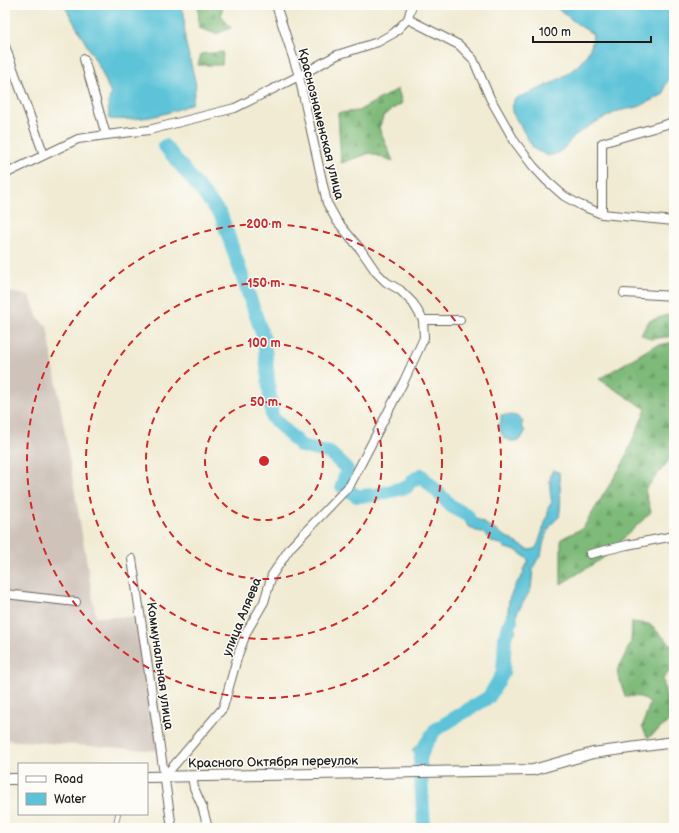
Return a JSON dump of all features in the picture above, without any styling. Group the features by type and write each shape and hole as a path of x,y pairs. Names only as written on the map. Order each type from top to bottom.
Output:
{"street":[{"name":"Краснознаменская улица","path":"276,5 299,76 328,203 336,221 361,250 376,272 386,282 400,290 413,303 423,320 424,338 418,353 350,485"},
{"path":"5,174 78,140 149,130 235,108 337,55 378,42 394,33 408,19 412,5"},
{"path":"408,19 459,45 473,59 502,121 515,142 533,166 564,196 580,205 602,214 674,221"},
{"path":"5,46 44,155"},
{"path":"84,59 106,135"},
{"path":"602,214 602,143 674,122"},
{"path":"624,293 674,296"},
{"path":"423,320 460,320"},
{"name":"улица Аляева","path":"164,777 223,708 238,655 247,631 264,602 272,575 290,548 350,485"},
{"path":"590,554 674,536"},
{"name":"Коммунальная улица","path":"132,559 172,828"},
{"path":"5,594 76,602"},
{"name":"Красного Октября переулок","path":"148,777 533,770 593,753 674,742"},
{"path":"192,776 194,788 202,806 208,828"},
{"path":"5,779 18,779"}],"lane":[{"path":"115,828 118,815"}],"shaded area":[{"path":"5,291 30,296 38,318 47,326 96,617 141,617 160,751 5,740"}],"green space":[{"path":"198,5 223,5 221,15 231,28 216,34 199,28"},
{"path":"223,52 222,65 198,65 201,54"},
{"path":"398,89 402,103 384,115 379,128 393,161 370,153 341,163 338,113 358,111"},
{"path":"667,315 674,318 674,336 650,339 641,334 649,321"},
{"path":"674,342 674,454 645,490 651,512 603,558 561,584 561,539 583,528 623,463 646,409 599,379 654,346"},
{"path":"632,622 649,624 674,647 674,664 663,679 670,721 648,738 642,727 650,703 641,697 625,696 617,671 631,642"}],"water":[{"path":"64,5 178,5 184,13 185,40 196,85 192,103 182,108 152,117 109,119 108,103 111,94 101,70"},
{"path":"553,5 674,5 674,77 670,78 665,85 664,94 638,107 618,111 594,123 574,136 558,153 548,156 534,149 512,112 513,101 549,85 575,68 587,54 592,44 593,34"},
{"path":"501,415 516,416 523,422 521,426 525,431 523,436 518,441 511,441 504,438 498,426 501,422"},
{"path":"553,470 559,472 561,500 559,517 548,530 541,557 537,560 533,569 531,589 517,613 515,633 507,639 503,639 501,635 503,623 508,612 509,599 516,584 524,573 523,569 528,563 528,559 517,551 505,548 501,544 492,542 482,532 476,531 467,525 466,522 450,508 454,504 529,550 535,549 548,514 548,508 552,502 550,481"},
{"path":"426,741 430,746 427,749 429,754 426,756 426,763 415,763 415,754 412,751 415,747"}],"waterway":[{"path":"165,146 221,215 264,339 272,417 301,446 330,453 347,469 342,486 357,496 375,495 407,487"},
{"path":"412,481 421,475 451,506 468,516"},
{"path":"424,828 420,759 424,747 435,730 489,697 503,673 505,637 511,621"}]}
